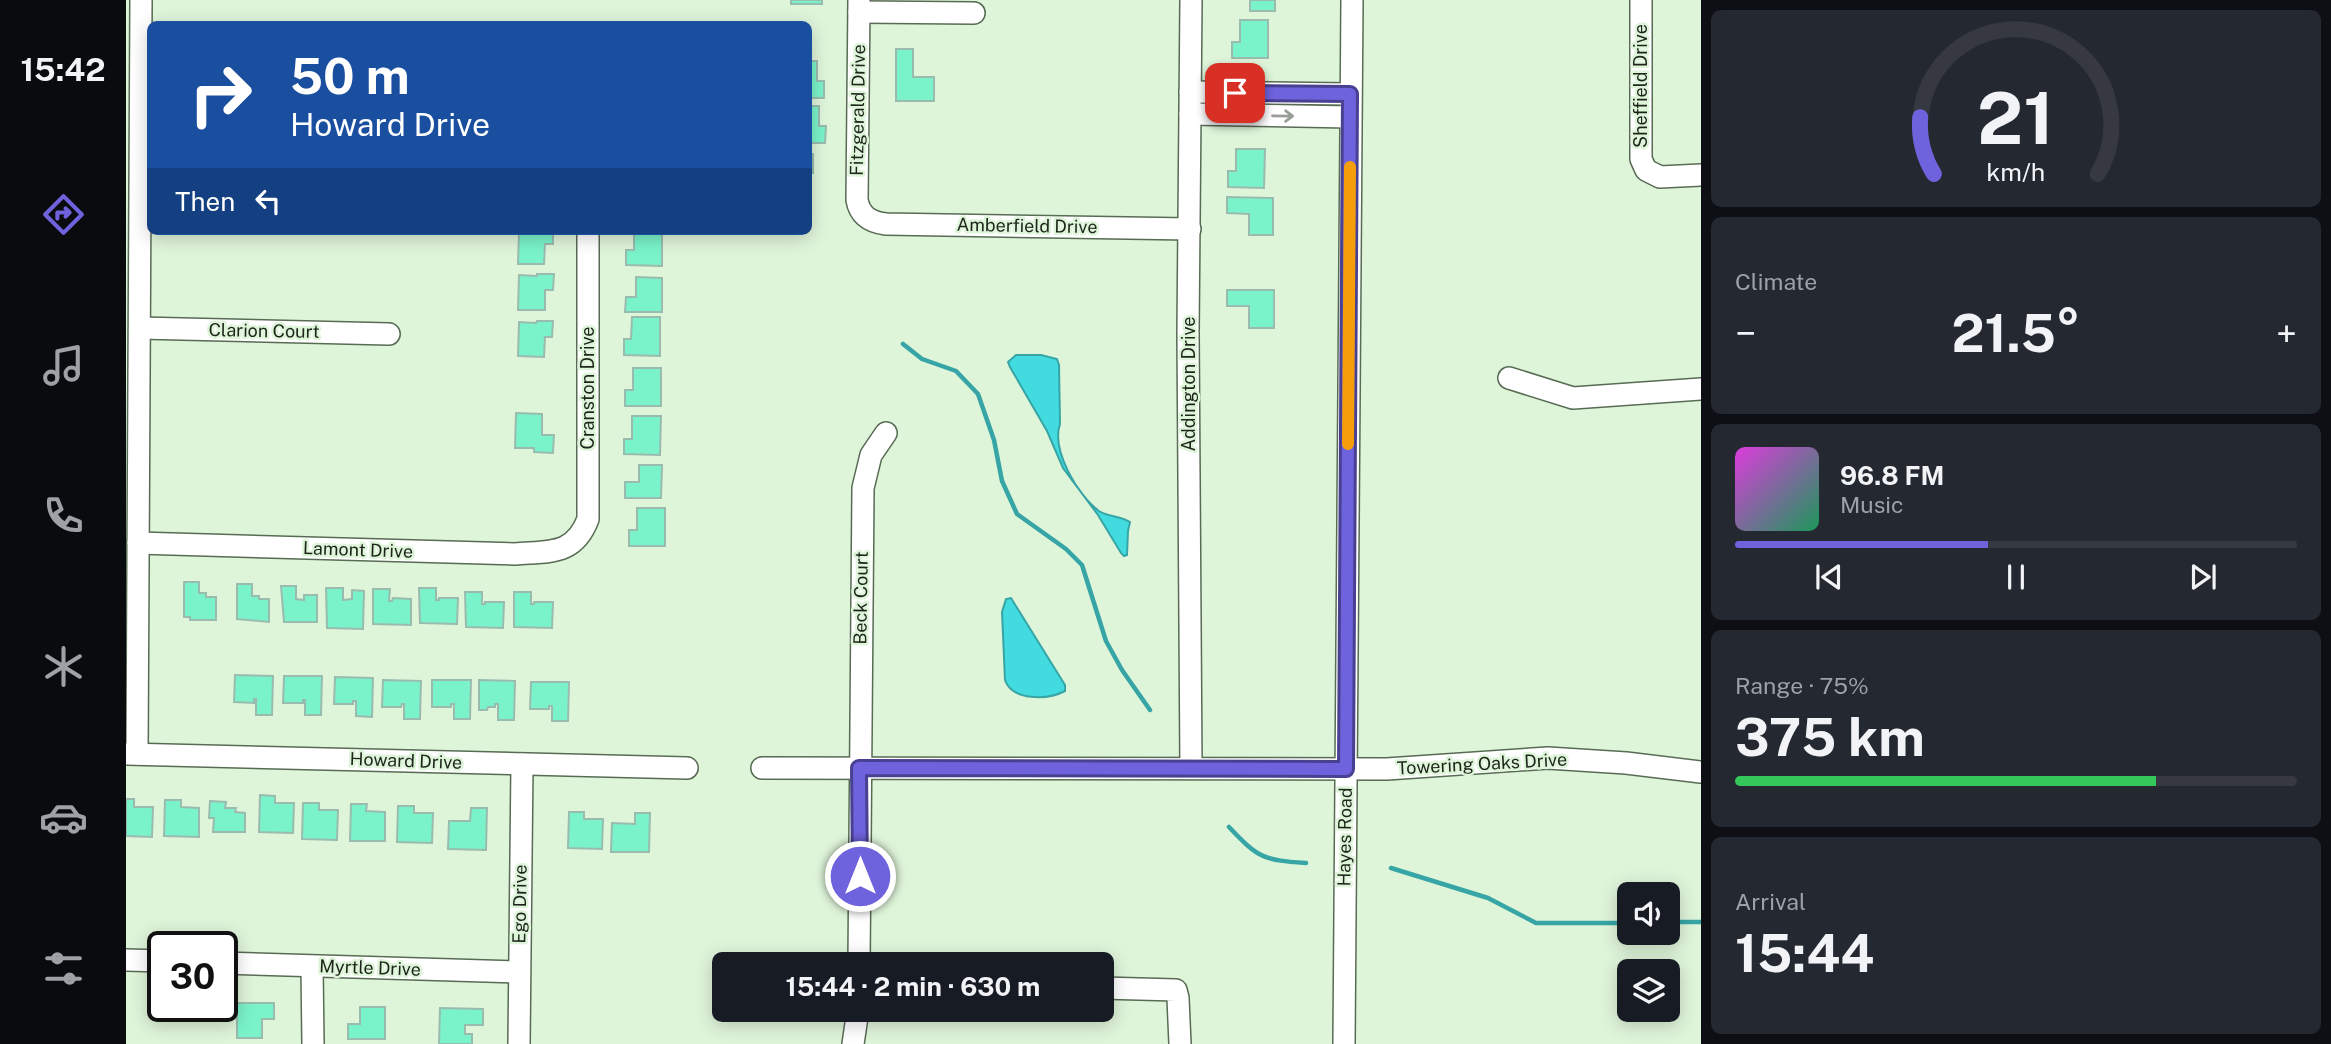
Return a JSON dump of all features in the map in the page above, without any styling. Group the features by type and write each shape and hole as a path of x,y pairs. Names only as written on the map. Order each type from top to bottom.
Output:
{"street":[{"path":"132,754 138,543 141,0"},
{"name":"Addington Drive","path":"1191,0 1191,768"},
{"name":"Hayes Road","path":"1345,1044 1352,0"},
{"name":"Sheffield Drive","path":"1641,0 1640,149 1646,170 1660,177 1701,175"},
{"path":"859,6 974,13"},
{"name":"Fitzgerald Drive","path":"859,6 857,200 865,217"},
{"path":"1190,92 1350,94"},
{"path":"1190,114 1350,117"},
{"name":"Amberfield Drive","path":"865,217 875,223 886,224 1189,229"},
{"name":"Cranston Drive","path":"576,541 583,533 588,519 588,235"},
{"name":"Clarion Court","path":"140,328 389,334"},
{"path":"1509,378 1573,398 1701,389"},
{"name":"Beck Court","path":"859,952 863,488 872,455 886,433"},
{"name":"Lamont Drive","path":"138,543 515,554 565,549 576,541"},
{"name":"Howard Drive","path":"132,754 687,768"},
{"name":"Towering Oaks Drive","path":"1346,769 1387,769 1548,758 1626,763 1701,772"},
{"name":"Ego Drive","path":"519,1044 522,764"},
{"path":"762,768 1346,769"},
{"path":"126,960 147,961"},
{"name":"Myrtle Drive","path":"238,964 519,972"},
{"path":"312,967 313,1044"},
{"path":"1114,988 1175,990 1178,998 1180,1044"},
{"path":"853,1044 856,1022"}],"water":[{"path":"1016,355 1041,355 1057,359 1059,446 1075,484 1063,468 1047,431 1008,362"},
{"path":"1084,496 1099,511 1130,522 1127,555 1121,553"},
{"path":"1011,598 1065,685 1065,691 1049,696 1031,697 1009,687 1005,680 1002,612 1006,599"}],"building":[{"path":"791,0 822,0 822,4 791,4"},
{"path":"1250,0 1275,0 1275,11 1250,11"},
{"path":"1240,20 1268,20 1268,58 1232,58 1232,42 1240,42"},
{"path":"896,49 913,49 913,77 934,77 934,101 896,101"},
{"path":"812,61 817,61 817,81 824,81 824,98 812,98"},
{"path":"812,106 819,106 819,126 826,126 825,143 812,143"},
{"path":"1236,149 1265,149 1264,188 1228,187 1228,171 1236,171"},
{"path":"1227,197 1273,198 1273,235 1249,235 1249,214 1227,213"},
{"path":"519,235 553,235 553,244 545,244 544,264 518,264"},
{"path":"634,235 662,235 662,266 626,265 626,250 634,250"},
{"path":"554,274 553,290 545,290 545,310 518,310 519,275"},
{"path":"636,277 662,278 662,312 625,312 626,297 636,297"},
{"path":"1227,290 1274,290 1274,328 1249,328 1249,306 1227,306"},
{"path":"632,317 660,317 660,356 624,355 624,339 631,339"},
{"path":"553,321 552,337 545,337 544,357 518,356 519,322"},
{"path":"633,368 661,368 661,406 625,406 625,390 633,390"},
{"path":"516,413 542,414 542,435 554,435 553,453 534,452 534,448 515,448"},
{"path":"632,416 661,416 660,455 624,454 624,439 632,439"},
{"path":"639,465 662,465 661,498 625,498 625,482 639,482"},
{"path":"637,508 665,508 665,546 629,546 629,530 637,530"},
{"path":"184,582 199,582 199,593 206,593 206,597 216,597 216,620 190,620 190,617 184,617"},
{"path":"237,584 252,584 252,596 269,599 269,622 237,619"},
{"path":"281,586 296,586 296,599 304,600 304,595 317,595 317,622 284,622"},
{"path":"326,588 343,588 343,600 352,599 352,590 364,591 363,629 327,628"},
{"path":"419,588 436,588 436,600 458,598 457,624 420,623"},
{"path":"373,589 390,589 389,601 393,598 411,599 411,625 373,624"},
{"path":"465,592 482,592 482,604 504,602 503,628 466,627"},
{"path":"514,592 531,592 531,604 553,602 552,628 514,627"},
{"path":"235,675 273,676 272,715 256,715 256,699 254,703 234,702"},
{"path":"284,676 322,676 321,715 305,715 305,700 303,703 283,703"},
{"path":"335,677 373,678 372,717 356,716 356,701 353,701 353,704 334,704"},
{"path":"383,680 421,681 420,719 404,719 404,704 401,707 382,707"},
{"path":"432,680 471,680 470,719 454,719 454,704 451,704 451,707 432,707"},
{"path":"479,680 515,681 514,720 498,720 498,704 488,707 487,710 479,710"},
{"path":"531,682 569,682 568,721 552,721 552,706 549,706 549,709 530,709"},
{"path":"260,795 275,796 275,803 294,803 293,833 259,832"},
{"path":"126,799 134,799 134,807 153,807 152,837 126,836"},
{"path":"165,800 181,800 181,807 199,808 199,837 164,836"},
{"path":"210,801 226,802 225,808 236,808 235,812 245,813 245,832 213,832 214,818 209,818"},
{"path":"303,803 319,803 319,810 338,810 337,840 302,839"},
{"path":"351,804 367,804 366,811 385,812 385,841 350,841"},
{"path":"398,806 414,806 414,813 433,813 432,843 397,842"},
{"path":"471,808 487,808 486,850 448,849 449,821 470,821"},
{"path":"569,812 584,812 584,819 603,819 602,849 568,848"},
{"path":"635,813 650,813 649,852 611,852 612,823 635,824"},
{"path":"238,1003 274,1003 274,1019 262,1019 262,1038 237,1038"},
{"path":"360,1007 385,1007 385,1039 348,1039 348,1024 360,1024"},
{"path":"440,1008 483,1009 483,1025 465,1025 465,1034 472,1034 472,1044 439,1044"}],"waterway":[{"path":"903,344 922,359 956,371 978,394 994,440 1002,481 1017,514 1066,549 1082,565 1106,641 1122,670 1150,710"},
{"path":"1229,827 1255,852 1263,856 1280,861 1306,863"},
{"path":"1391,868 1488,898 1536,923 1617,923"},
{"path":"1680,922 1701,922"}],"slow traffic":[{"path":"1348,444 1350,167"}],"route":[{"path":"860,876 859,768 1346,769 1350,94 1235,93"}]}
